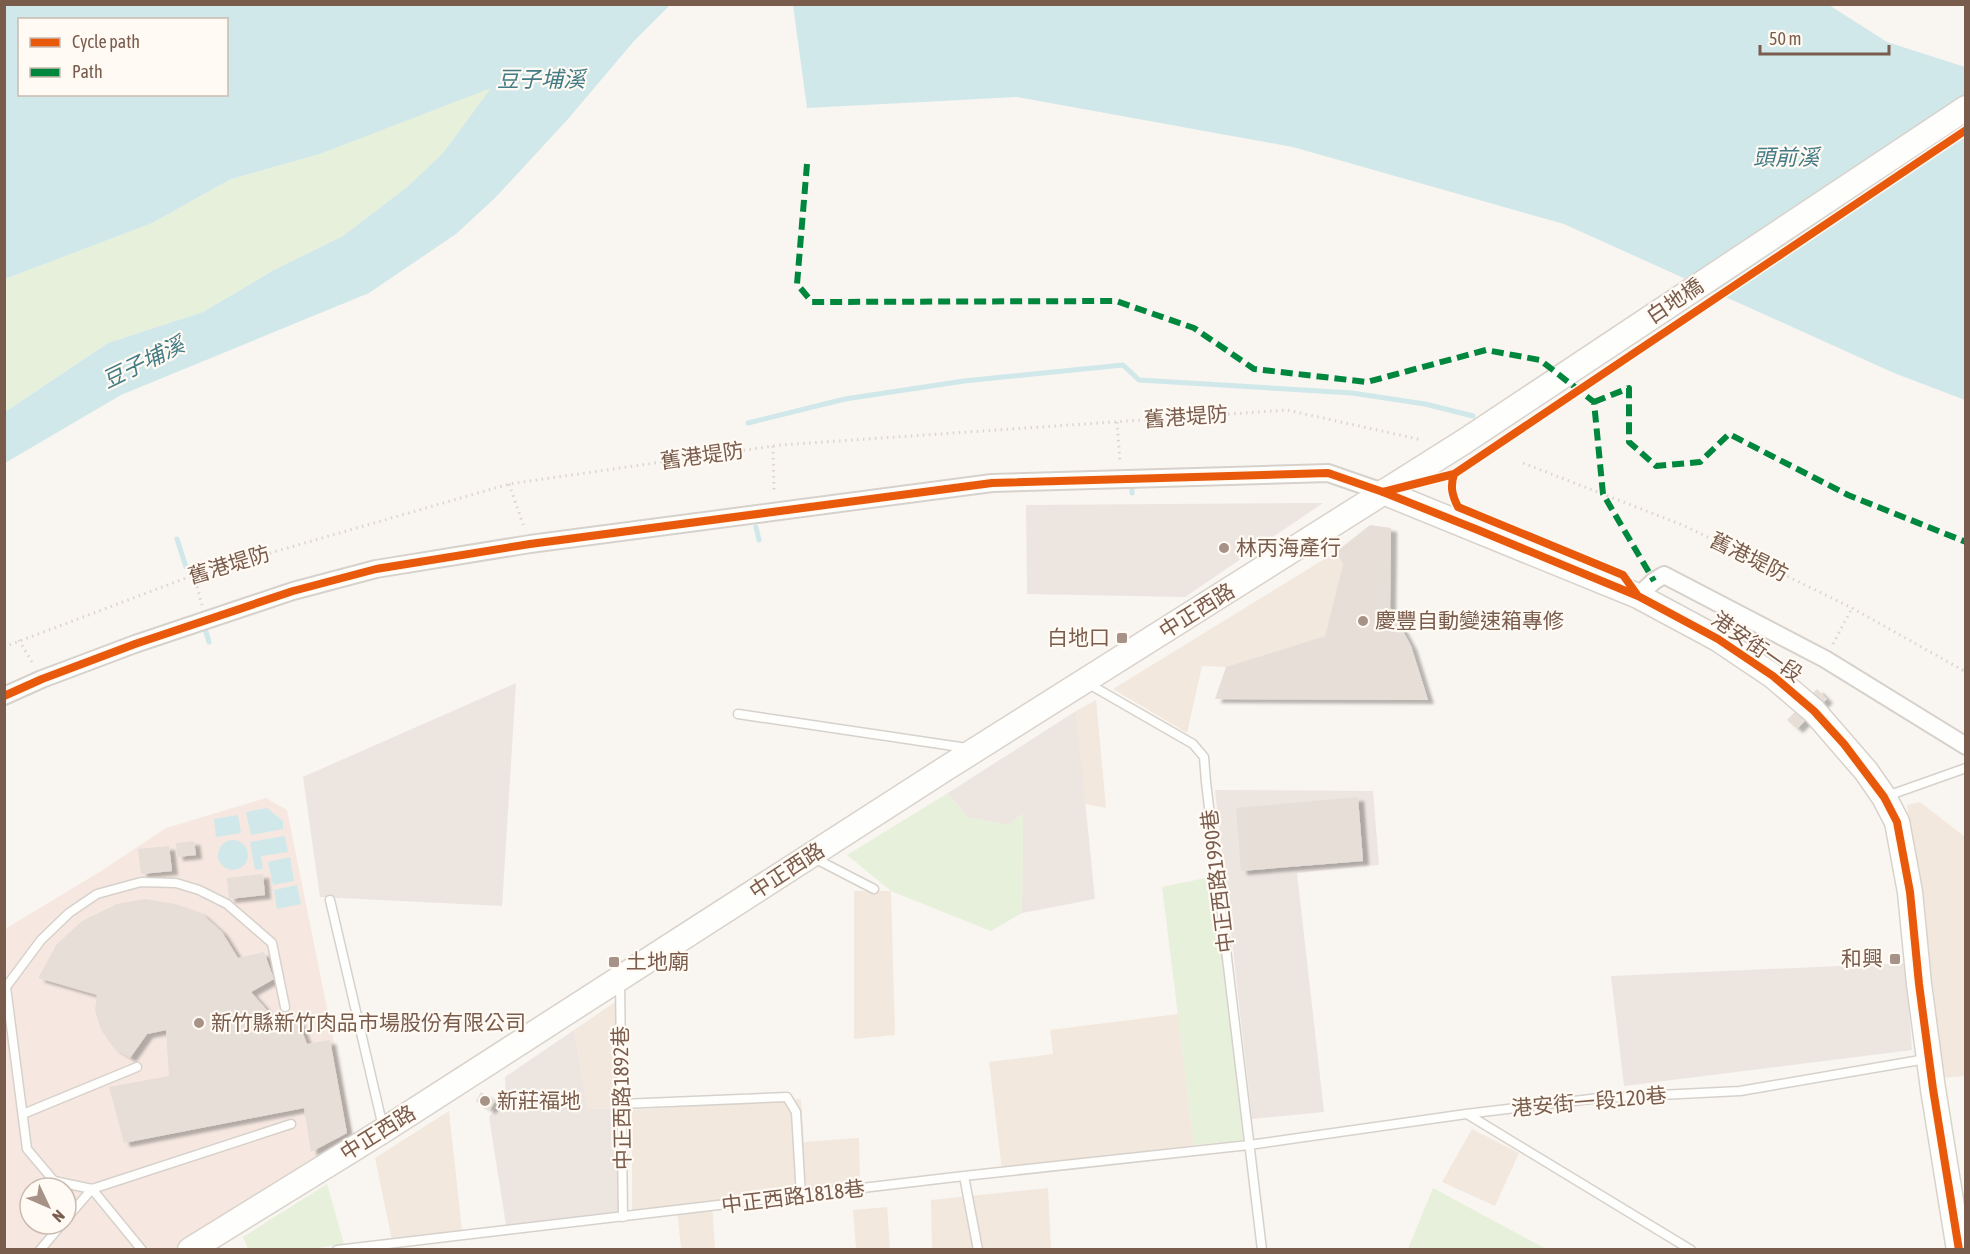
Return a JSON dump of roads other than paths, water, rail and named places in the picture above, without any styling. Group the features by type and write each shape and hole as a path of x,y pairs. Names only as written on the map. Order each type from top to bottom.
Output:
{"main road":[{"name":"白地橋","path":"1383,492 1475,434 1965,108"},
{"name":"港安街一段","path":"1383,492 1638,596 1718,639 1773,676 1814,711 1844,744 1884,797 1897,822 1910,892 1929,1059 1959,1250"},
{"name":"中正西路","path":"190,1250 384,1130 977,749 1383,492"}],"street":[{"path":"4,696 135,644 293,591 376,569 530,544 992,483 1328,473 1383,492"},
{"path":"1638,596 1664,575 1825,659 1965,746"}],"lane":[{"name":"中正西路1990巷","path":"1085,682 1193,744 1204,757 1262,1250"},
{"path":"738,714 977,749"},
{"path":"1884,797 1965,768"},
{"path":"811,856 874,889"},
{"path":"285,1007 272,943 227,904 199,891 176,884 141,882 97,894 69,913 40,940 6,987 27,1149 54,1181 92,1189 291,1124"},
{"path":"330,900 384,1130"},
{"name":"中正西路1892巷","path":"620,978 623,1217"},
{"name":"港安街一段120巷","path":"1249,1145 1466,1114 1599,1098 1740,1091 1929,1059"},
{"path":"23,1114 137,1067"},
{"path":"622,1104 787,1096 796,1112 801,1196"},
{"path":"1466,1114 1691,1250"},
{"name":"中正西路1818巷","path":"337,1250 964,1176 1249,1145"},
{"path":"964,1176 978,1250"},
{"path":"78,1205 92,1189"},
{"path":"92,1189 142,1250"},
{"path":"40,1250 52,1236"}],"water":[{"name":"豆子埔溪","path":"5,4 670,4 634,41 568,119 496,197 456,234 369,293 121,395 5,463 5,412 108,343 203,312 274,270 343,236 407,187 443,153 491,88 320,154 231,179 152,223 5,279"},
{"name":"頭前溪","path":"793,5 1829,5 1887,42 1965,67 1965,400 1894,373 1564,224 1293,147 1017,97 807,108"},
{"path":"267,808 283,821 283,829 251,835 246,812"},
{"path":"238,815 241,833 216,837 214,819"},
{"path":"285,836 288,852 261,856 263,869 255,870 250,842"},
{"path":"233,840 239,841 247,849 247,861 239,869 233,870 227,869 219,861 218,855 219,849 227,841"},
{"path":"290,857 294,881 273,885 268,862"},
{"path":"297,885 301,904 277,909 274,890"}],"waterway":[{"path":"748,423 845,399 964,381 1123,365 1139,380 1352,393 1425,404 1473,416"},
{"path":"1132,485 1132,493"},
{"path":"756,527 759,540"},
{"path":"177,539 186,567"},
{"path":"206,632 209,642"}],"place":[{"name":"林丙海產行","path":"1224,548"},
{"name":"慶豐自動變速箱專修","path":"1363,621"},
{"name":"白地口","path":"1122,638"},
{"name":"和興","path":"1895,959"},
{"name":"土地廟","path":"614,962"},
{"name":"新竹縣新竹肉品市場股份有限公司","path":"199,1023"},
{"name":"新莊福地","path":"485,1101"}]}
